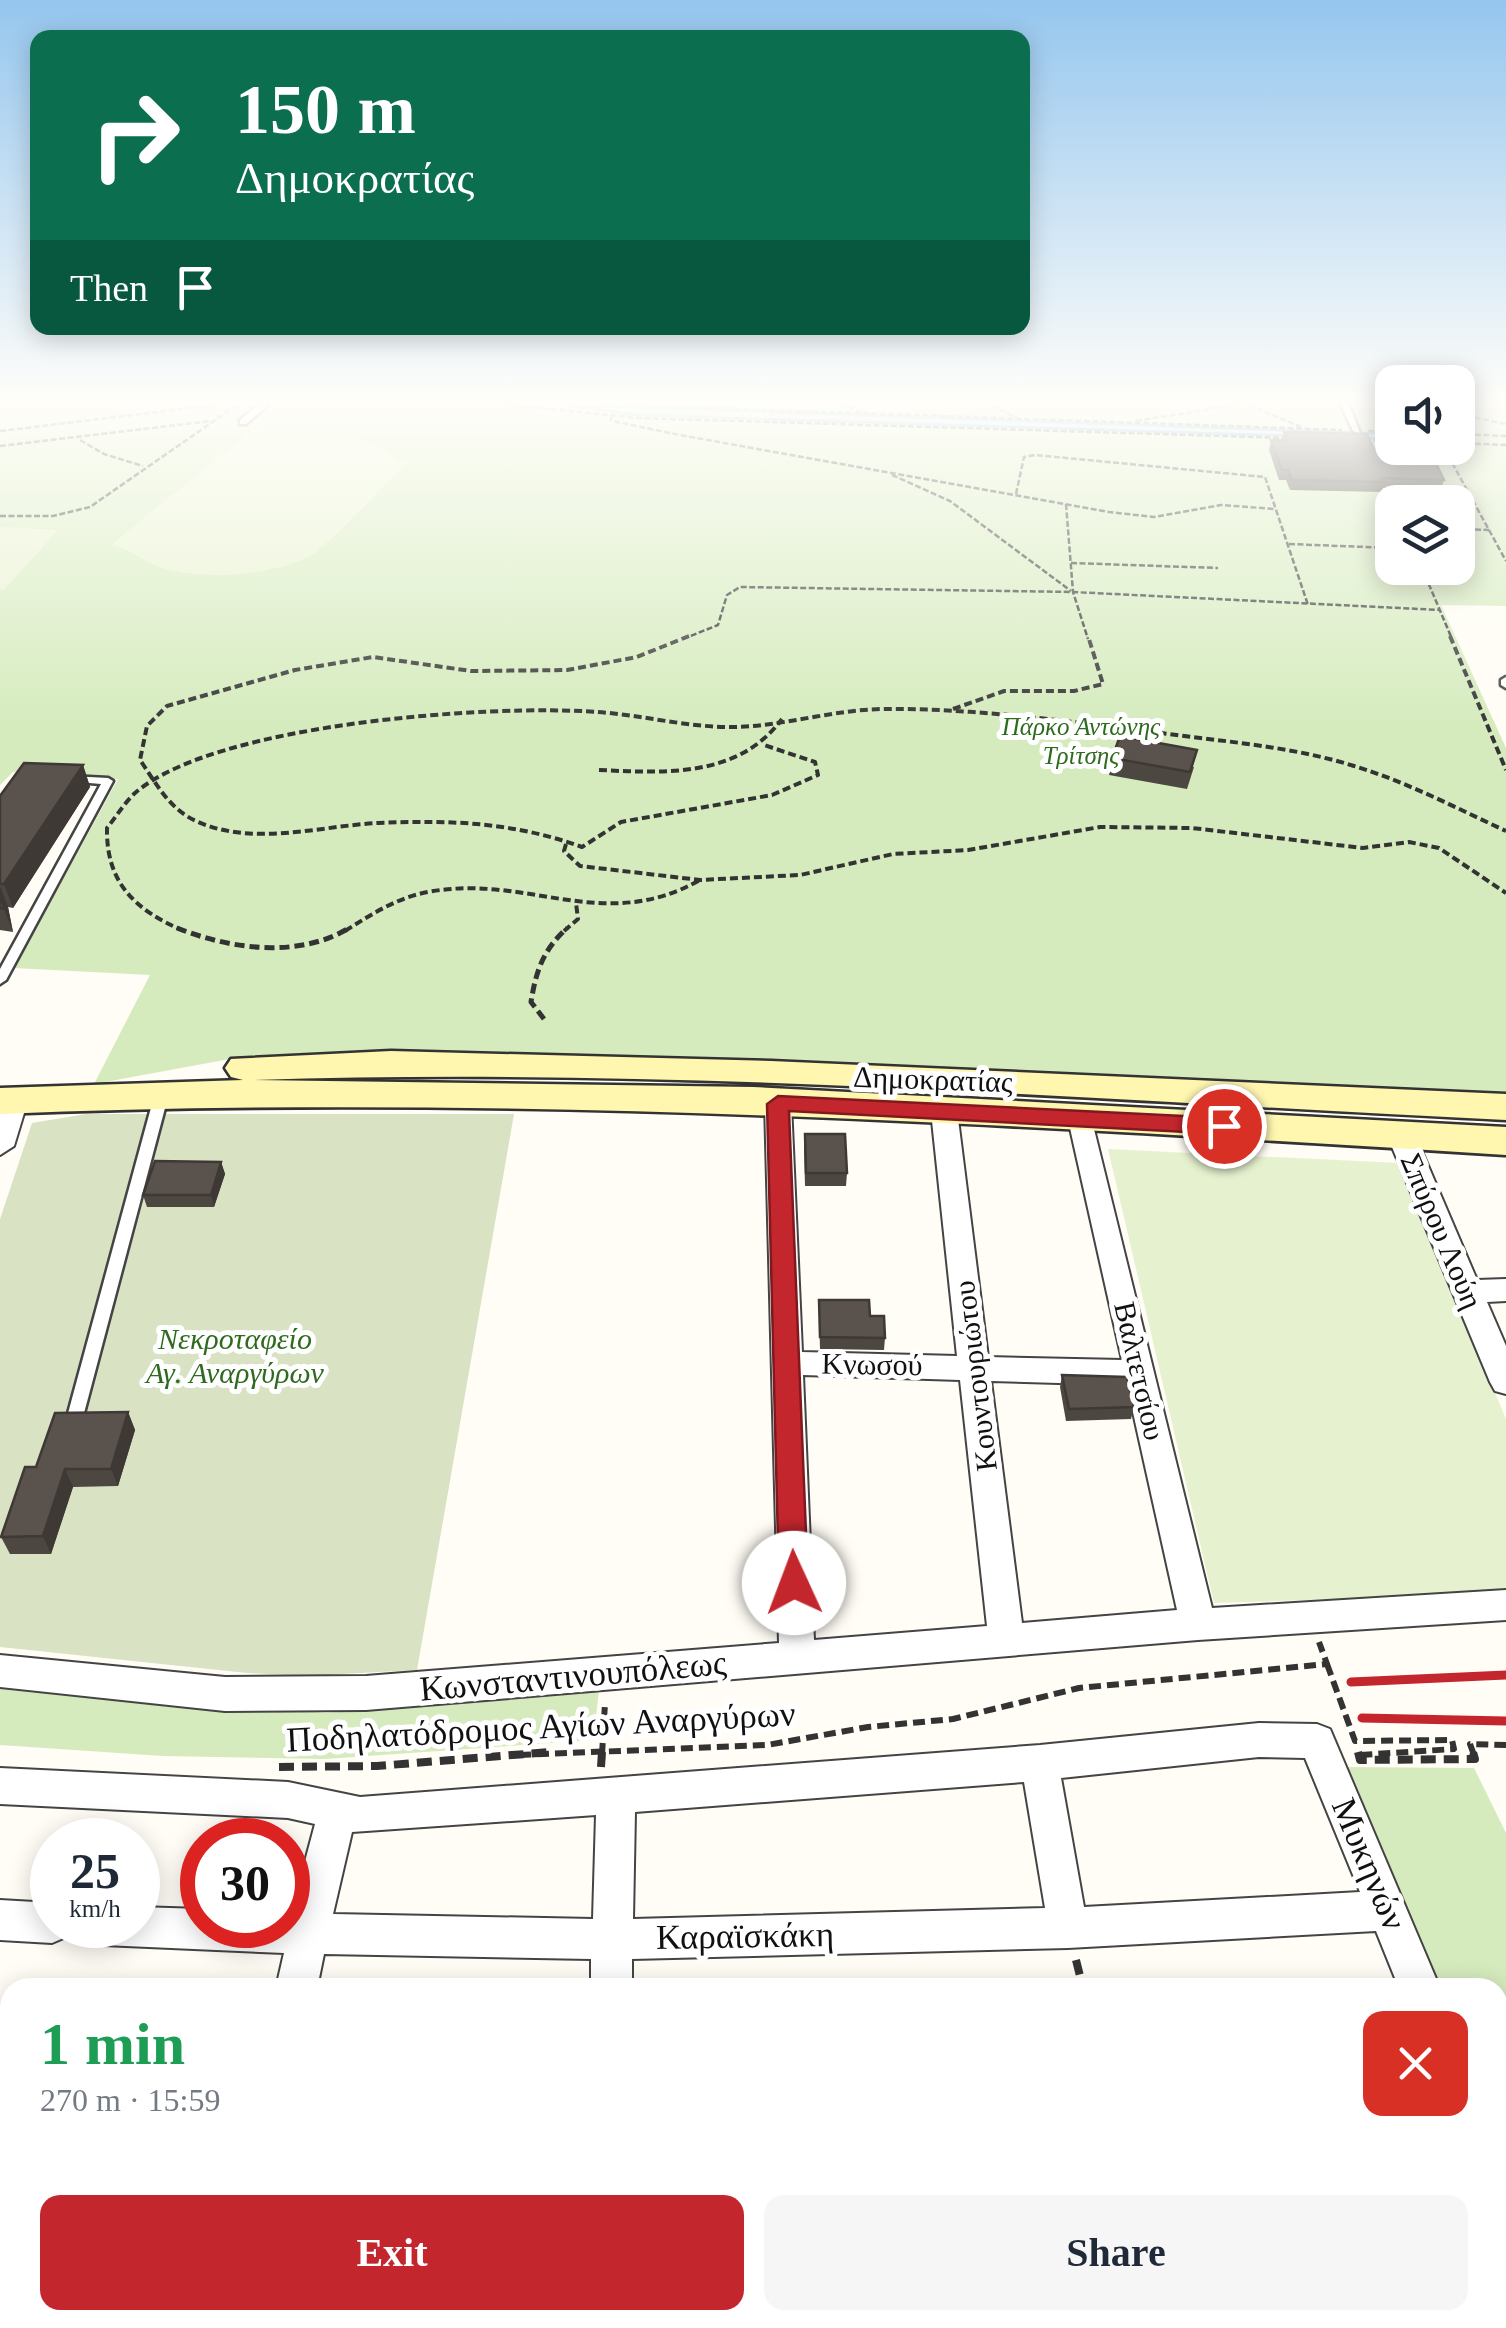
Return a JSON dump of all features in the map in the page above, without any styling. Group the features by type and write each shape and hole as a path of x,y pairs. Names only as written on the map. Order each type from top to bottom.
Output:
{"main road":[{"name":"Δημοκρατίας","path":"123,1093 180,1078 256,1067 375,1063 917,1078 1506,1108"},
{"name":"Δημοκρατίας","path":"7,1100 162,1092 556,1095 1506,1141"}],"street":[{"path":"0,1146 7,1100"},
{"path":"778,1104 797,1656"},
{"name":"Κουντουριώτου","path":"944,1111 1006,1640"},
{"name":"Βαλτετσίου","path":"1081,1119 1198,1624"},
{"name":"Σπύρου Λούη","path":"1402,1135 1506,1382"},
{"path":"1467,1290 1506,1290"},
{"name":"Κνωσού","path":"784,1363 1140,1374"},
{"name":"Κωνσταντινουπόλεως","path":"0,1671 226,1694 307,1696 1198,1624 1506,1604"},
{"name":"Μυκηνών","path":"1040,1762 1259,1740 1316,1741 1416,1978"},
{"path":"0,1786 288,1800 336,1812 448,1812 607,1794 1040,1762 1068,1928"},
{"path":"607,1794 611,1978"},
{"path":"310,1926 336,1812"},
{"name":"Καραϊσκάκη","path":"310,1935 613,1939 1068,1928 1388,1910"},
{"path":"0,1920 30,1921"},
{"path":"298,1978 305,1948"}],"lane":[{"path":"0,980 108,781 60,778"},
{"path":"75,1417 162,1092"}],"path":[{"path":"0,516 73,514"},
{"path":"967,514 1073,592"},
{"path":"950,710 989,694 1024,689 1091,690 1102,684 1073,592 1067,514"},
{"path":"1133,514 1154,517 1173,514"},
{"path":"1277,514 1308,607"},
{"path":"1479,514 1506,561"},
{"path":"1475,530 1488,530"},
{"path":"1289,544 1375,547"},
{"path":"1071,563 1218,568"},
{"path":"1429,585 1506,770"},
{"path":"764,744 814,762 820,769 818,775 796,785 720,805 617,823 582,847 529,828 484,822 375,823 303,833 228,831 196,821 172,805 154,777 144,771 140,760 146,726 174,702 295,670 372,657 471,671 568,670 642,655 678,638 714,628 721,621 727,595 744,586 1073,592 1308,607 1440,610"},
{"path":"700,880 686,890 650,901 613,906 462,887 392,902 318,943 245,945 198,934 140,908 122,890 112,872 106,839 112,815 133,790 154,777 234,748 375,721 529,710 632,715 731,727 849,710 950,710 1056,718 1324,758 1393,779 1506,831"},
{"path":"599,770 654,772 708,766 744,756 764,744 782,719"},
{"path":"566,844 564,851 580,866 700,880 800,876 878,857 968,850 1100,827 1192,828 1363,848 1409,842 1439,848 1506,893"},
{"path":"544,1019 532,1008 536,966 546,946 578,918 576,904"},
{"path":"1310,1616 1355,1741 1452,1740 1454,1748 1358,1752 1360,1760 1475,1759 1470,1744 1506,1745"},
{"name":"Ποδηλατόδρομος Αγίων Αναργύρων","path":"268,1766 376,1766 602,1748 766,1745 953,1719 1079,1688 1327,1664"},
{"path":"606,1691 602,1748 607,1794"}],"green space":[{"name":"Πάρκο Αντώνης Τρίτσης","path":"0,514 1375,514 1375,585 1475,585 1475,514 1506,514 1506,606 1441,605 1506,748 1506,1097 402,1053 246,1056 94,1084 150,975 14,968 118,779 13,772 0,785"},
{"path":"149,514 357,514 308,557 242,574 164,569 111,545"},
{"path":"0,527 58,530 4,590 0,590"},
{"name":"Νεκροταφείο Αγ. Αναργύρων","path":"86,1114 514,1114 417,1670 304,1676 247,1673 0,1647 0,1219 32,1123"},
{"path":"1108,1149 1399,1163 1506,1419 1506,1594 1214,1603"},
{"path":"0,1686 326,1713 599,1691 593,1740 325,1759 163,1756 0,1745"},
{"path":"1345,1767 1474,1768 1506,1833 1506,1978 1436,1978"}],"building":[{"path":"1120,736 1197,750 1190,772 1112,758"},
{"path":"24,763 83,765 4,884 0,884 0,796"},
{"path":"805,1134 845,1134 847,1173 806,1173"},
{"path":"155,1161 221,1162 211,1195 143,1195"},
{"path":"819,1300 869,1300 870,1316 884,1316 885,1338 820,1337"},
{"path":"1062,1375 1127,1377 1134,1407 1069,1409"},
{"path":"128,1412 111,1469 65,1469 43,1536 1,1537 25,1467 36,1467 55,1413"}],"railway":[{"path":"1351,1682 1506,1675"},
{"path":"1362,1718 1506,1721"}],"route":[{"path":"794,1583 778,1104 1224,1126"}]}
